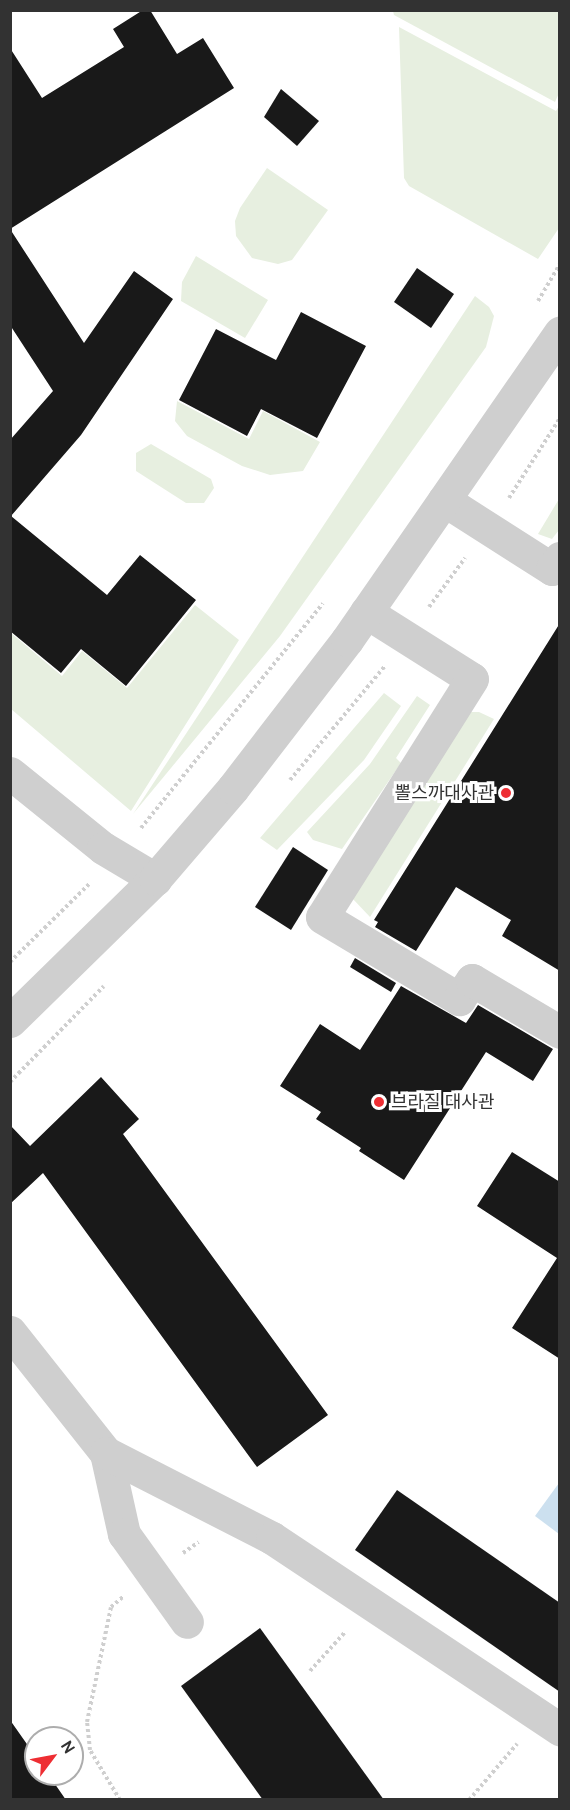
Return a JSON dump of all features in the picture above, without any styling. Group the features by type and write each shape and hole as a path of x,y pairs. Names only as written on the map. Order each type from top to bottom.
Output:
{"street":[{"path":"10,1021 154,879 233,788 366,612 560,332"},
{"path":"444,500 552,569 560,558"},
{"path":"366,612 472,679 322,917 459,999 472,980 560,1032"},
{"path":"10,772 117,857 154,879"},
{"path":"10,1332 106,1452 272,1538 560,1729"},
{"path":"106,1452 124,1534 187,1623"}],"path":[{"path":"536,304 560,264"},
{"path":"10,962 117,857 331,594"},
{"path":"120,1800 90,1750 87,1722 111,1607 203,1539"},
{"path":"310,1671 354,1621"},
{"path":"468,1800 522,1738"}],"green space":[{"path":"393,11 559,11 559,93 555,102 394,15"},
{"path":"399,27 556,111 559,106 559,228 538,259 409,186 404,178"},
{"path":"267,168 328,210 292,260 278,264 252,258 236,236 235,221 240,208"},
{"path":"196,256 268,300 245,338 181,301 182,282"},
{"path":"475,296 489,307 494,316 486,347 280,636 133,814"},
{"path":"177,401 249,439 263,411 320,442 303,471 270,475 242,466 187,436 175,421"},
{"path":"151,444 211,479 214,488 204,503 186,503 136,471 136,453"},
{"path":"559,499 559,530 552,539 538,534"},
{"path":"195,605 239,640 131,811 11,709 11,633 62,676 82,651 127,688"},
{"path":"384,693 401,706 364,760 277,850 260,838"},
{"path":"417,696 430,705 396,758 401,763 342,849 313,840 307,832 370,764"},
{"path":"469,712 479,712 494,719 370,917 352,898"}],"water":[{"path":"559,1483 560,1534 535,1516"}],"building":[{"path":"143,10 150,10 177,54 203,38 234,88 10,229 10,48 42,98 124,47 113,29"},
{"path":"281,89 319,121 297,146 264,117"},
{"path":"10,229 84,343 134,271 173,299 81,435 11,516 107,595 140,555 196,600 126,686 81,649 61,673 10,631 10,440 53,391 10,325"},
{"path":"417,268 454,294 431,328 394,302"},
{"path":"301,312 366,346 317,438 261,409 247,436 179,400 216,329 276,360"},
{"name":"뽈스까대사관","path":"560,623 560,971 502,936 511,920 456,887 416,951 375,927 378,922 374,920"},
{"path":"293,847 328,870 291,930 255,907"},
{"path":"355,958 396,983 391,992 350,967"},
{"path":"401,986 466,1023 478,1005 553,1049 533,1081 486,1052 404,1180 359,1151 361,1148 316,1119 321,1112 280,1086 320,1024 360,1050"},
{"path":"101,1077 139,1119 123,1134 328,1415 257,1467 43,1173 10,1204 10,1125 30,1146"},
{"path":"512,1152 560,1182 560,1359 512,1328 557,1258 477,1206"},
{"path":"397,1490 560,1603 560,1692 355,1550"},
{"path":"260,1628 384,1800 263,1800 181,1686"},
{"path":"10,1720 24,1740 24,1786 56,1786 66,1800 10,1800"}],"place":[{"name":"뽈스까대사관","path":"506,793"},
{"name":"브라질 대사관","path":"379,1102"}]}
